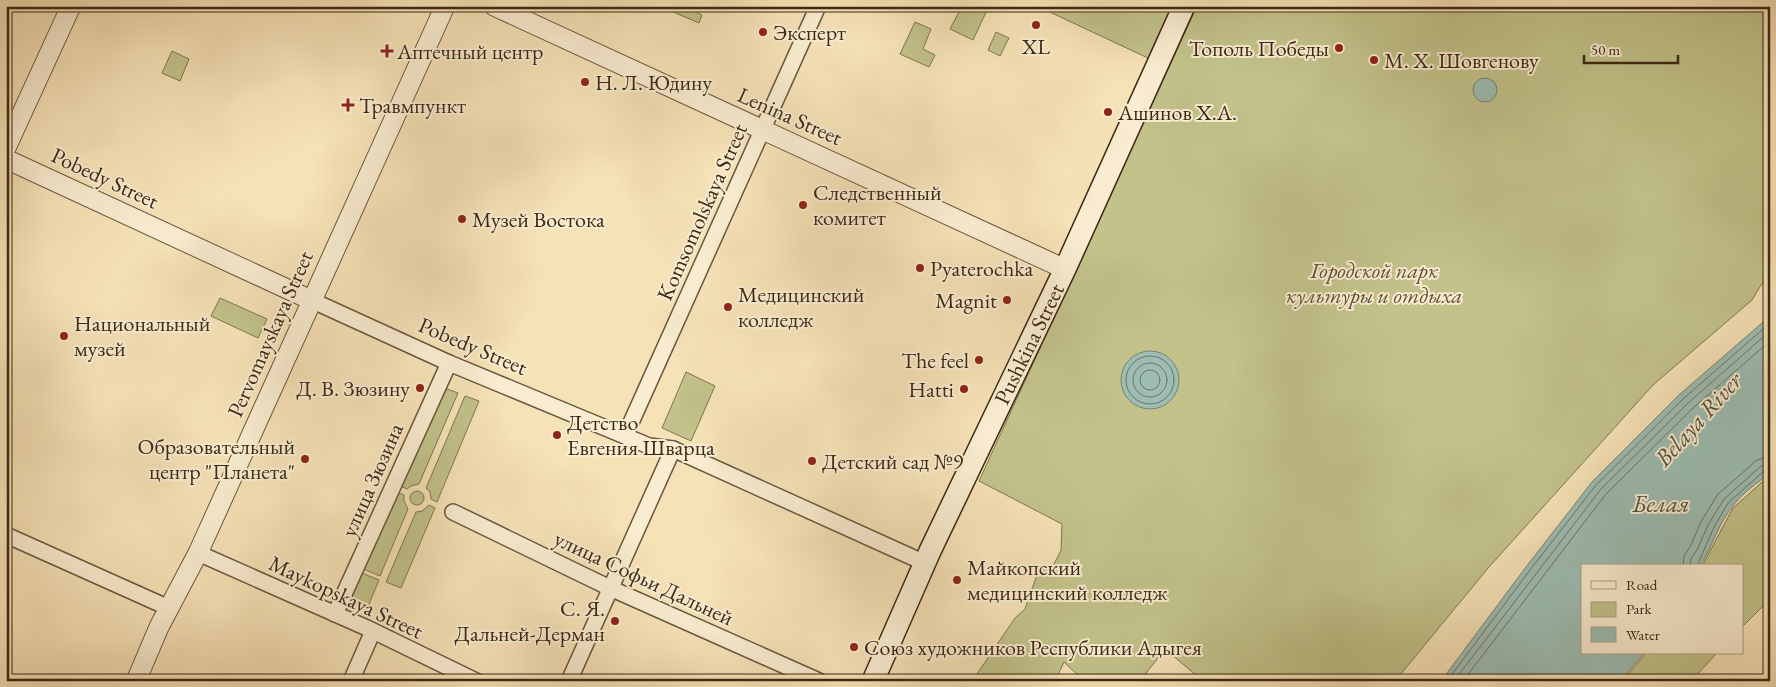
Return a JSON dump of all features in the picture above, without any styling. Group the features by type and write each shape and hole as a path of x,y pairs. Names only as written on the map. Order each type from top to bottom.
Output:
{"main road":[{"name":"Pushkina Street","path":"873,681 925,563 1065,269 1184,6"}],"street":[{"path":"6,148 71,6"},
{"name":"Pervomayskaya Street","path":"139,680 159,627 198,553 445,6"},
{"name":"Lenina Street","path":"494,6 1065,269"},
{"name":"Komsomolskaya Street","path":"625,436 818,6"},
{"name":"Pobedy Street","path":"6,159 448,363 649,446 673,449 925,563"},
{"name":"улица Зюзина","path":"335,614 448,363"},
{"path":"569,681 673,449"},
{"name":"улица Софьи Дальней","path":"453,512 610,588 819,681"},
{"path":"6,536 169,608"},
{"name":"Maykopskaya Street","path":"198,553 373,631 476,681"},
{"path":"351,681 373,631"}],"green space":[{"path":"673,6 682,6 702,15 699,23 671,11"},
{"path":"962,6 989,6 973,40 950,29"},
{"path":"1037,6 1174,6 1150,59"},
{"name":"Городской парк культуры и отдыха","path":"1197,6 1770,6 1770,278 1761,285 1752,300 1653,385 1489,567 1395,681 1203,681 1165,649 1140,681 1084,681 1064,662 1058,675 1060,681 977,681 975,677 1015,618 1025,609 1039,569 1053,566 1061,550 1062,524 979,481"},
{"path":"915,22 931,29 923,49 935,55 929,67 900,54"},
{"path":"996,32 1009,38 1000,56 988,50"},
{"path":"172,51 189,59 180,81 162,73"},
{"path":"220,298 267,319 258,338 211,316"},
{"path":"686,372 715,386 691,441 662,428"},
{"path":"442,387 458,393 419,484 407,489 398,485"},
{"path":"465,396 479,401 437,502 431,499 430,492 426,488"},
{"path":"1770,475 1770,599 1744,625 1744,564 1703,564 1733,508"},
{"path":"395,491 404,495 404,501 408,509 380,576 361,568"},
{"path":"414,491 420,491 424,498 420,505 414,505 410,501 410,495"},
{"path":"429,505 435,508 401,588 386,582 416,512 422,511"},
{"path":"362,573 379,580 367,609 350,602"},
{"path":"1645,654 1716,654 1691,681 1622,681"}],"water":[{"path":"1485,78 1494,81 1497,90 1494,99 1485,102 1476,99 1473,90 1476,81"},
{"name":"Белая","path":"1770,316 1770,473 1745,493 1732,507 1701,564 1581,564 1581,654 1643,654 1620,681 1441,681 1592,482 1679,395"},
{"path":"1150,351 1166,356 1174,364 1179,380 1174,396 1166,404 1150,409 1134,404 1126,396 1121,380 1126,364 1134,356"}],"place":[{"name":"XL","path":"1036,25"},
{"name":"Эксперт","path":"763,32"},
{"name":"Тополь Победы","path":"1339,48"},
{"name":"Аптечный центр","path":"387,51"},
{"name":"М. Х. Шовгенову","path":"1374,60"},
{"name":"Н. Л. Юдину","path":"585,82"},
{"name":"Травмпункт","path":"348,105"},
{"name":"Ашинов Х.А.","path":"1108,112"},
{"name":"Следственный комитет","path":"803,205"},
{"name":"Музей Востока","path":"462,219"},
{"name":"Pyaterochka","path":"920,268"},
{"name":"Magnit","path":"1007,300"},
{"name":"Медицинский колледж","path":"728,307"},
{"name":"Национальный музей","path":"64,336"},
{"name":"The feel","path":"979,360"},
{"name":"Д. В. Зюзину","path":"420,388"},
{"name":"Hatti","path":"964,389"},
{"name":"Детство Евгения Шварца","path":"557,435"},
{"name":"Образовательный центр \"Планета\"","path":"305,459"},
{"name":"Детский сад №9","path":"812,461"},
{"name":"Майкопский медицинский колледж","path":"957,580"},
{"name":"С. Я. Дальней-Дерман","path":"615,621"},
{"name":"Союз художников Республики Адыгея","path":"854,647"}],"water label":[{"name":"Belaya River","path":"1698,419"}]}
